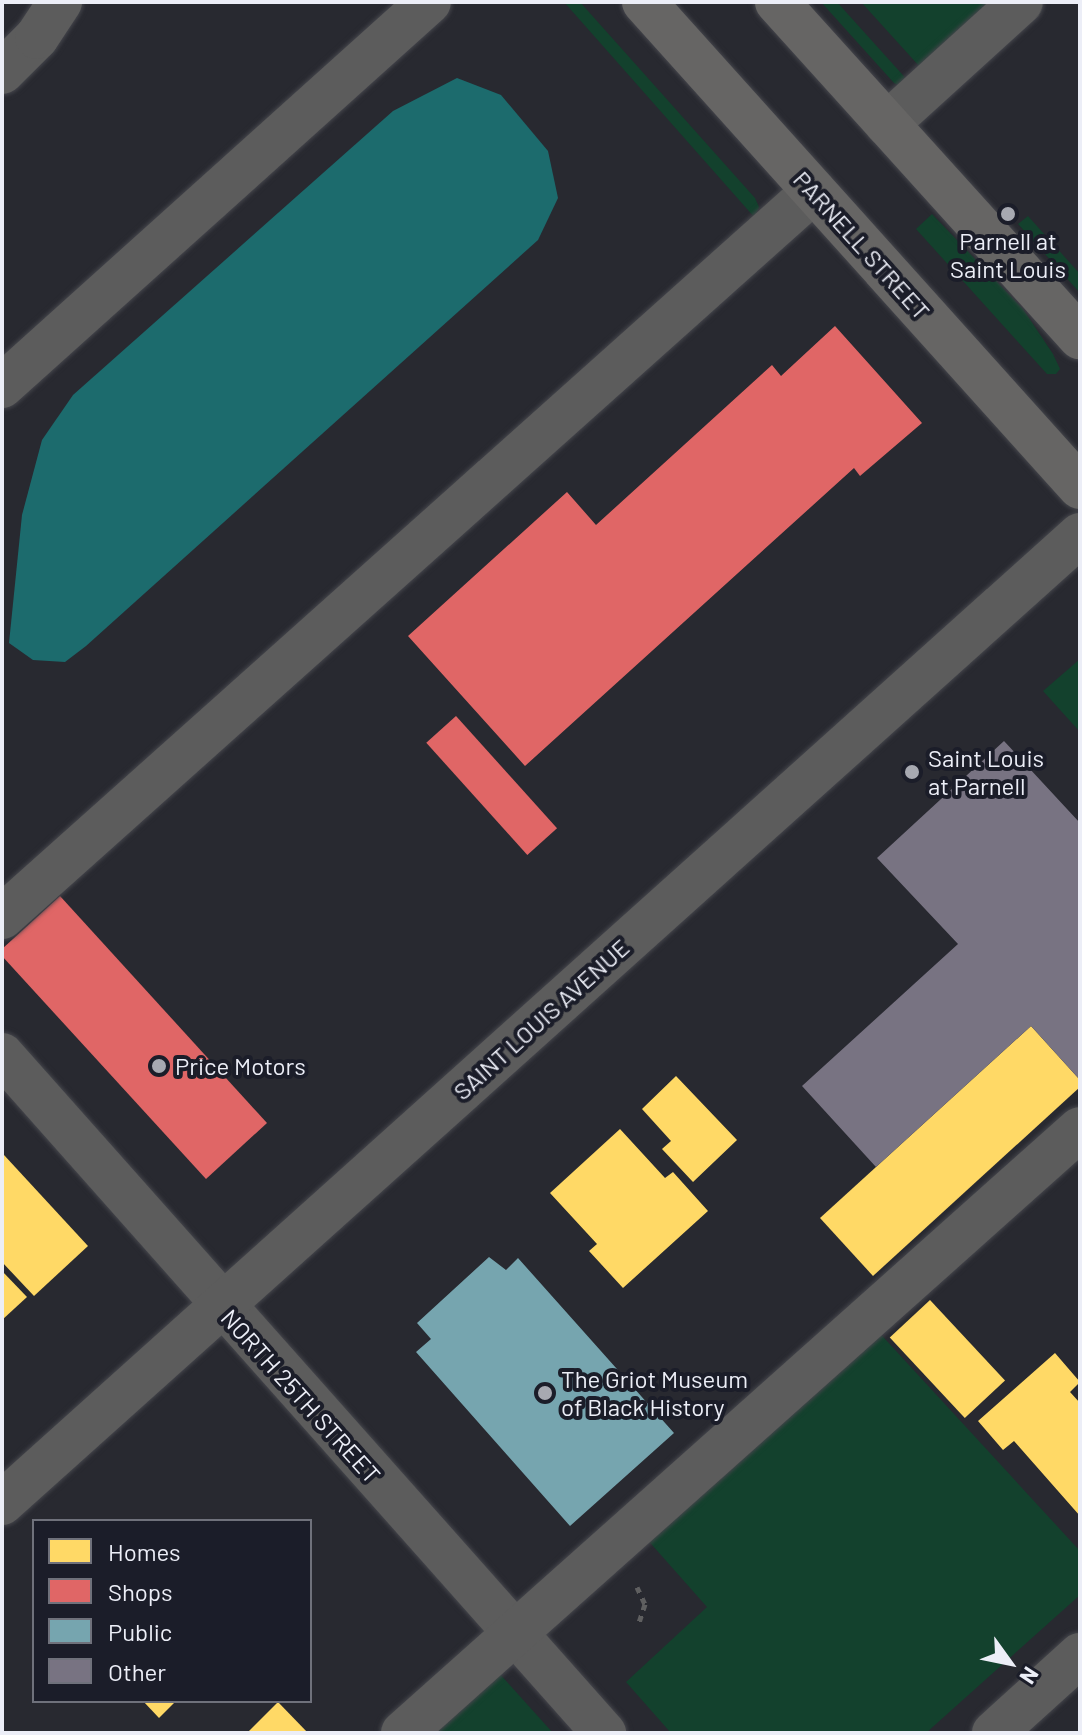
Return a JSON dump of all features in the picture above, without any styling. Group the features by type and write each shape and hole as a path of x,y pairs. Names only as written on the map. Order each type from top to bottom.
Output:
{"main road":[{"name":"PARNELL STREET","path":"644,2 1080,487"},
{"path":"777,2 1080,337"}],"street":[{"path":"2,72 37,37 60,2"},
{"path":"2,386 429,2"},
{"path":"887,124 1021,2"},
{"path":"2,917 814,191"},
{"name":"SAINT LOUIS AVENUE","path":"2,1503 1080,535"},
{"name":"NORTH 25TH STREET","path":"2,1055 221,1306 604,1733"},
{"path":"403,1733 1080,1129"},
{"path":"994,1733 1080,1655"}],"green space":[{"path":"564,2 580,2 755,198 759,207 755,218"},
{"path":"821,2 837,2 910,83 901,87 894,83"},
{"path":"861,2 992,2 920,67"},
{"path":"932,214 1023,309 1053,354 1060,369 1056,374 1047,374 916,229"},
{"path":"1028,216 1080,274 1080,293 1018,224"},
{"path":"1080,659 1080,732 1043,691"},
{"path":"874,1327 1080,1551 1080,1595 926,1733 671,1733 626,1682 707,1607 645,1537"},
{"path":"498,1672 553,1733 430,1733"}],"water":[{"path":"457,78 501,95 548,151 558,198 538,240 65,662 33,660 9,643 22,515 42,440 73,395 393,111"}],"building: Homes":[{"path":"1031,1026 1080,1080 1080,1087 873,1276 820,1218"},
{"path":"676,1076 737,1140 693,1182 662,1149 671,1141 642,1109"},
{"path":"620,1129 665,1178 673,1172 708,1211 623,1288 589,1251 597,1244 550,1193"},
{"path":"4,1155 88,1246 34,1296 2,1262"},
{"path":"2,1271 27,1297 2,1320"},
{"path":"930,1300 1005,1380 965,1418 890,1338"},
{"path":"1055,1353 1080,1382 1070,1392 1080,1403 1080,1516 1014,1441 1003,1450 978,1421"},
{"path":"145,1703 174,1703 159,1718"},
{"path":"279,1703 308,1733 247,1733"}],"building: Shops":[{"path":"835,326 922,423 860,476 854,468 525,766 408,636 567,492 596,525 772,365 781,376"},
{"path":"456,716 557,828 527,855 426,743"},
{"name":"Price Motors","path":"60,896 267,1123 206,1179 2,956 2,949"}],"building: Public":[{"name":"The Griot Museum of Black History","path":"489,1257 506,1270 518,1258 674,1433 570,1526 416,1352 431,1339 417,1323"}],"building: Other":[{"path":"1004,741 1080,823 1080,1080 1031,1026 876,1167 802,1086 958,944 877,858"}],"place":[{"name":"Parnell at Saint Louis","path":"1008,214"},
{"name":"Saint Louis at Parnell","path":"912,772"},
{"name":"Price Motors","path":"159,1066"},
{"name":"The Griot Museum of Black History","path":"545,1393"}]}
